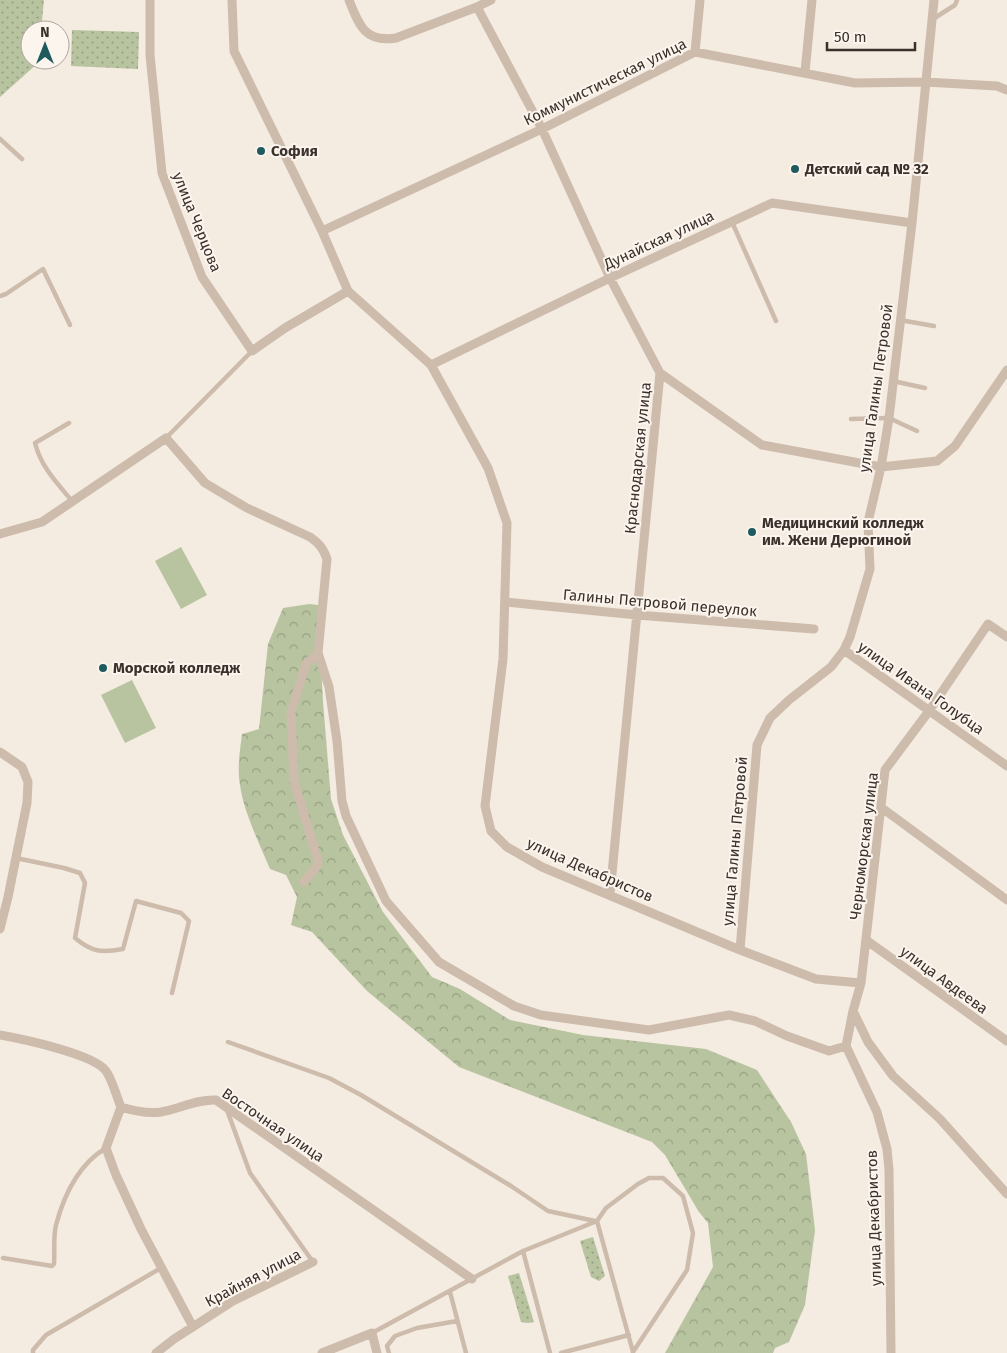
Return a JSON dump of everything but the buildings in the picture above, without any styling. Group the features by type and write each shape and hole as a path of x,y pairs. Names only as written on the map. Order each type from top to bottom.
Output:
{"street":[{"name":"улица Черцова","path":"150,0 150,55 162,173 202,276 252,351"},
{"name":"улица Декабристов","path":"232,0 234,51 322,231 348,291 431,365 488,468 507,523 503,659 485,806 491,831 507,847 542,867 740,950 816,978 861,984"},
{"path":"349,0 359,24 366,32 386,40 478,7 491,0"},
{"path":"694,52 700,0"},
{"path":"805,72 812,0"},
{"name":"улица Галины Петровой","path":"740,950 757,745 770,718 789,700 831,668 844,650 850,637 870,569 868,522 881,467 889,418 912,223 934,0"},
{"name":"Краснодарская улица","path":"478,7 542,129 610,278 660,374 610,894"},
{"name":"Коммунистическая улица","path":"322,231 542,129 694,52 855,83 925,82 997,86 1007,90"},
{"name":"Дунайская улица","path":"431,365 610,278 772,203 912,223"},
{"path":"252,351 285,328 348,291"},
{"path":"660,374 762,445 881,467 937,461 955,446 1007,370"},
{"path":"0,534 42,522 166,438 205,484 247,508 318,542 324,548 327,559 318,653 329,687 337,741 342,801 346,816 377,886 386,901 439,962 514,1006 541,1015 648,1030 729,1015 755,1021 787,1036 829,1051 846,1046 861,984"},
{"name":"Галины Петровой переулок","path":"505,602 814,629"},
{"name":"Черноморская улица","path":"861,984 885,770 988,624 1007,637"},
{"name":"улица Ивана Голубца","path":"844,650 1007,766"},
{"path":"304,882 317,866 318,861 294,781 291,712 306,664 318,653"},
{"path":"0,752 22,767 28,782 27,803 16,858 4,896 0,930"},
{"path":"882,808 1007,900"},
{"name":"улица Авдеева","path":"866,940 1007,1041"},
{"path":"853,1011 868,1042 893,1076 940,1119 1007,1194"},
{"path":"0,1035 40,1043 98,1063 106,1072 121,1107 106,1148 116,1176 161,1268 193,1327"},
{"name":"улица Декабристов","path":"846,1046 878,1112 887,1149 889,1170 891,1353"},
{"name":"Восточная улица","path":"121,1107 139,1113 160,1112 208,1099 216,1100 472,1279"},
{"name":"Крайняя улица","path":"156,1353 233,1301 313,1262"},
{"path":"322,1353 372,1333 376,1353"}],"lane":[{"path":"932,20 955,5 957,0"},
{"path":"0,139 22,159"},
{"path":"732,222 776,321"},
{"path":"0,296 43,269 70,325"},
{"path":"900,320 934,326"},
{"path":"166,438 252,351"},
{"path":"893,381 926,388"},
{"path":"852,419 889,418 917,431"},
{"path":"70,423 35,443 47,472 72,501"},
{"path":"16,858 80,873 85,883 75,938 86,947 97,951 123,949 136,901 180,913 189,921 172,993"},
{"path":"228,1042 329,1078 361,1095 511,1186 548,1211 597,1221"},
{"path":"226,1107 250,1173 313,1262"},
{"path":"3,1258 52,1266 54,1264 56,1226 73,1181 94,1155 106,1148"},
{"path":"372,1333 523,1251 597,1221 606,1208 618,1198 649,1178 663,1178 683,1196 686,1205 693,1233 687,1270 633,1353"},
{"path":"597,1221 633,1353"},
{"path":"523,1251 550,1353"},
{"path":"33,1353 33,1350 46,1335 161,1268"},
{"path":"450,1292 466,1353"},
{"path":"389,1353 387,1346 395,1336 417,1328 458,1321"},
{"path":"562,1353 629,1335"}],"green space":[{"path":"0,0 44,0 42,20 20,20 20,70 30,70 0,97"},
{"path":"72,30 139,32 138,69 71,66"},
{"path":"181,547 207,595 181,609 155,561"},
{"path":"309,604 318,605 331,799 343,835 383,912 432,977 460,989 510,1020 583,1035 706,1049 757,1070 791,1122 806,1154 815,1230 805,1305 789,1342 775,1348 773,1353 665,1353 713,1267 708,1223 699,1212 665,1155 652,1142 459,1067 367,991 312,932 291,925 297,897 286,875 270,869 248,816 242,795 239,779 239,759 242,734 259,729 268,644 283,608"},
{"path":"132,680 156,728 125,743 101,695"},
{"path":"593,1237 605,1276 599,1281 591,1277 580,1241"},
{"path":"519,1273 534,1322 521,1322 508,1276"}],"place":[{"name":"София","path":"261,151"},
{"name":"Детский сад № 32","path":"795,169"},
{"name":"Медицинский колледж им. Жени Дерюгиной","path":"752,532"},
{"name":"Морской колледж","path":"103,668"}]}
